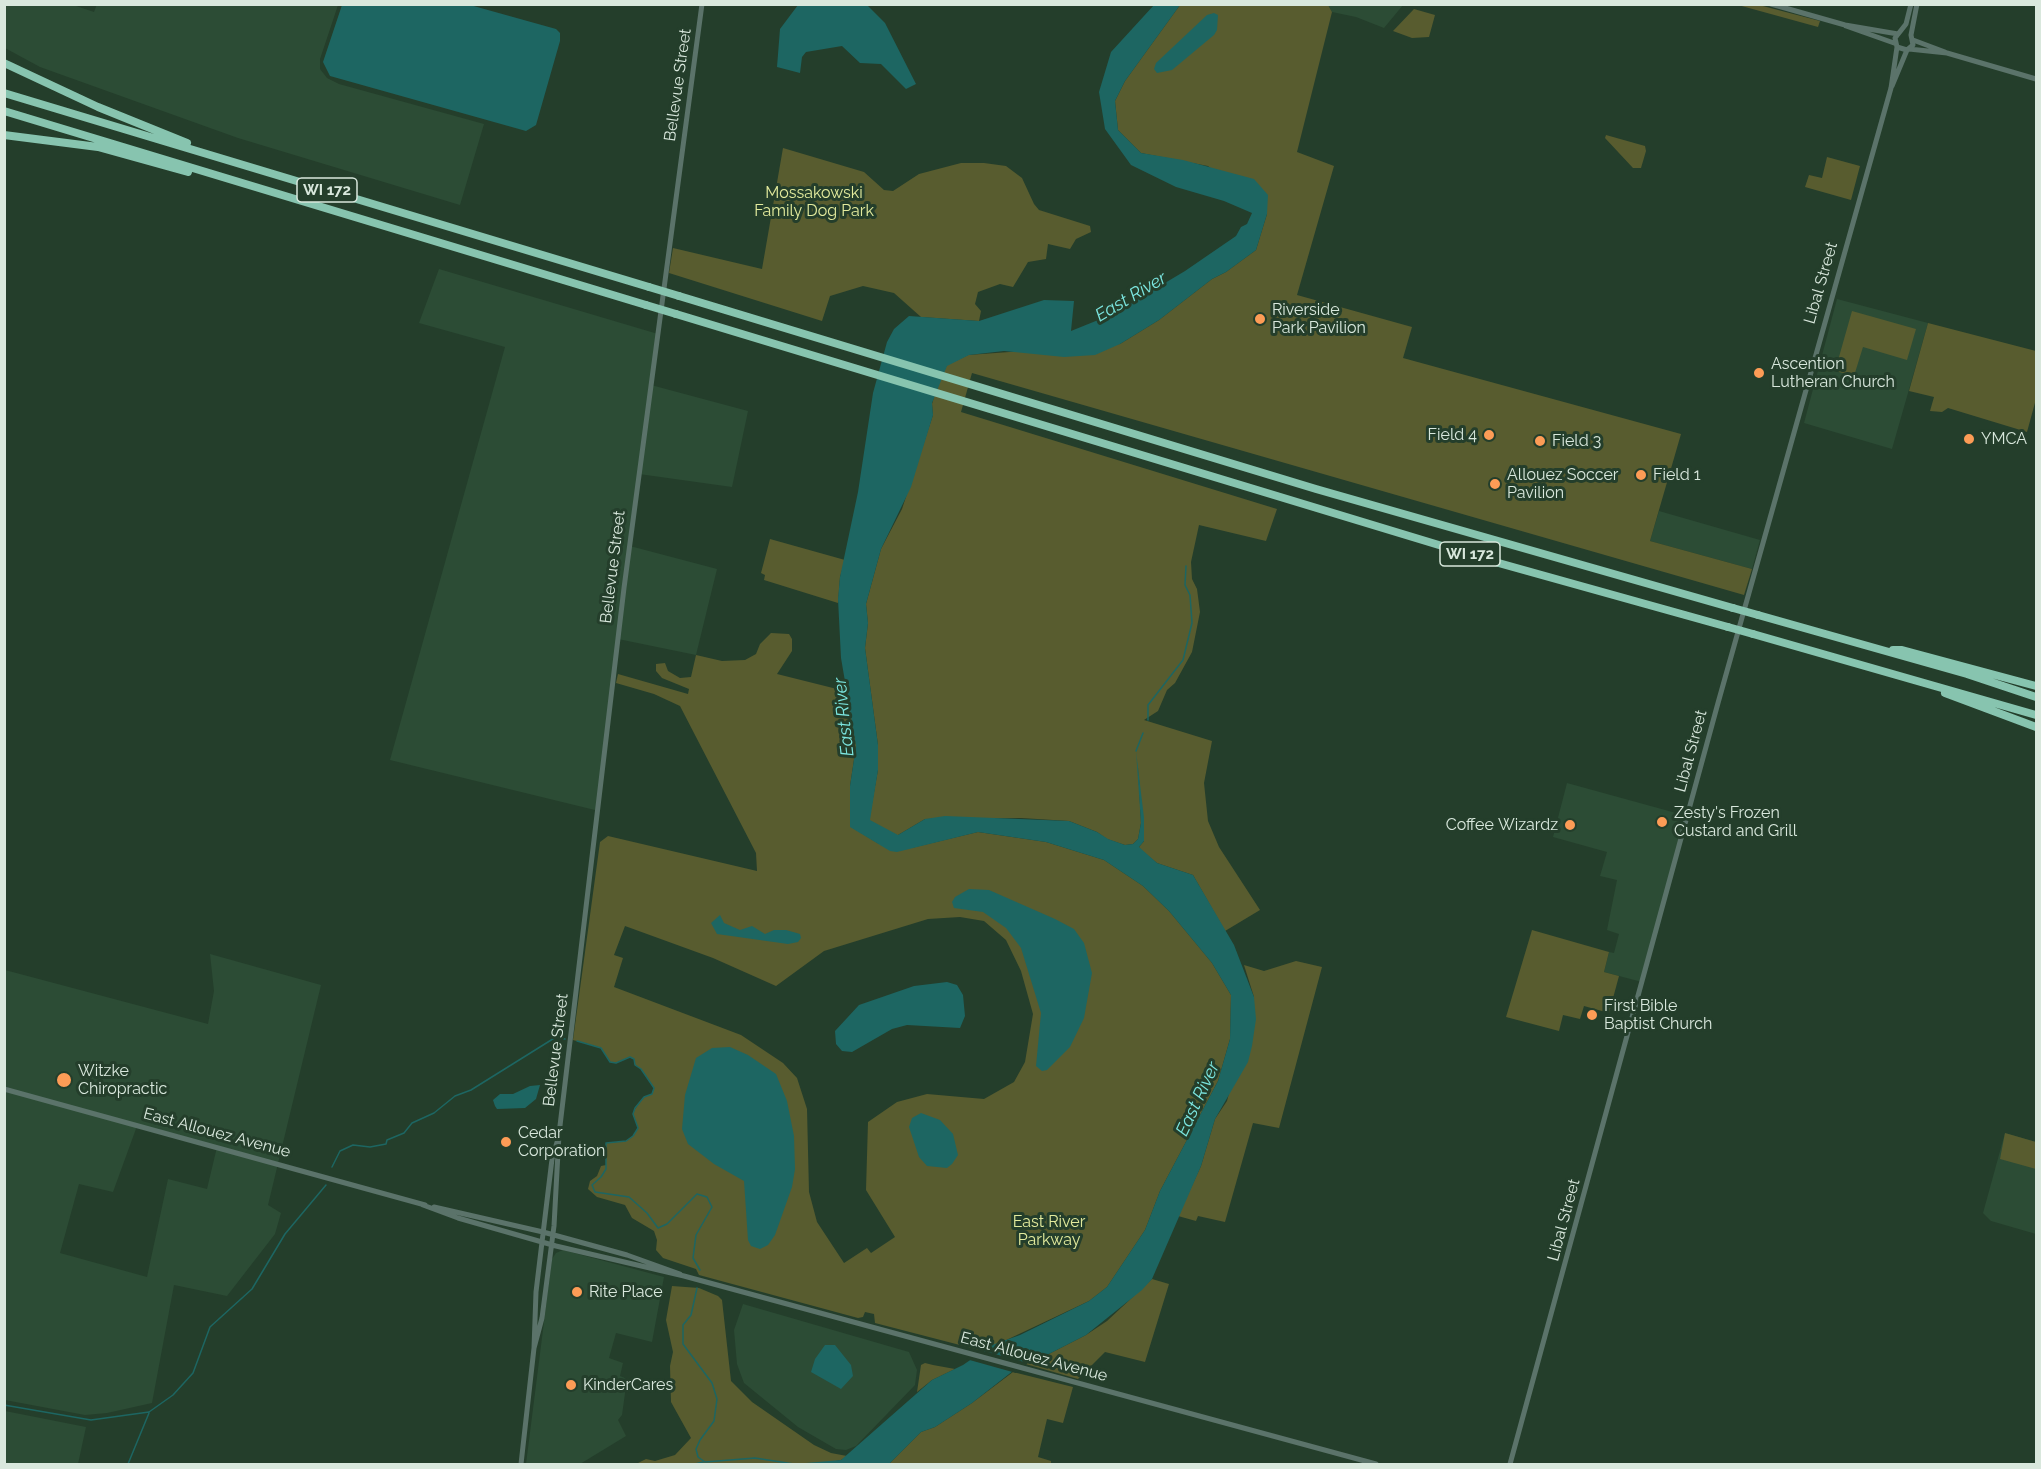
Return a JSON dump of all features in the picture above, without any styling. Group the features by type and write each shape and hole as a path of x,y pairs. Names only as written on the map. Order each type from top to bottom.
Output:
{"highway":[{"path":"4,63 81,100 209,154"},
{"name":"WI 172","path":"4,93 1316,489 1885,650 2037,697"},
{"name":"WI 172","path":"4,111 1519,569 2037,715"},
{"path":"4,135 98,147 234,185 244,184"},
{"path":"1885,650 1902,650 2037,686"},
{"path":"1923,681 1941,691 2037,727"}],"street":[{"name":"Bellevue Street","path":"534,1348 542,1317 552,1235 558,1176 559,1134 625,578 702,4"},
{"path":"1771,4 1845,25 1908,50 1947,53"},
{"path":"1900,33 1911,4"},
{"path":"1912,37 1917,4"},
{"path":"1845,25 1900,33 1947,53 2037,79"},
{"name":"Libal Street","path":"1891,88 1896,45 1900,33"},
{"name":"Libal Street","path":"1510,1462 1722,690 1891,88 1912,37"},
{"name":"East Allouez Avenue","path":"4,1089 423,1205 543,1232 627,1255 684,1276"},
{"name":"Bellevue Street","path":"521,1464 534,1348 534,1305 552,1159 559,1134"},
{"name":"East Allouez Avenue","path":"423,1205 458,1218 550,1245 684,1276 1376,1464"}],"shaded area":[{"path":"97,4 338,5 320,59 320,69 327,78 339,84 484,124 460,205 238,138 40,67 5,48 5,5 73,5 94,12"},
{"path":"1328,5 1403,5 1384,28 1356,17 1332,12"},
{"path":"439,269 658,334 651,385 748,411 732,487 639,474 630,546 717,569 696,655 618,639 599,811 390,760 505,347 419,323"},
{"path":"1837,299 1928,323 1892,449 1804,423"},
{"path":"1659,511 1760,540 1752,569 1650,541"},
{"path":"1567,783 1687,816 1642,982 1604,972 1609,952 1614,953 1619,934 1607,930 1617,880 1600,876 1607,852 1553,837"},
{"path":"210,954 321,985 268,1205 281,1213 275,1234 227,1296 174,1285 152,1403 107,1413 85,1415 5,1400 5,970 208,1024 214,991","holes":["137,1126 217,1147 207,1189 168,1179 147,1277 60,1253 79,1184 113,1192"]},
{"path":"2005,1133 2036,1142 2036,1234 1991,1221 1983,1213"},
{"path":"563,1250 664,1277 652,1342 616,1333 609,1358 623,1363 620,1376 627,1379 622,1415 618,1420 626,1436 580,1464 526,1464 552,1259 556,1253"},
{"path":"743,1304 909,1352 917,1370 915,1385 856,1446 846,1450 836,1449 798,1427 744,1383 737,1364 734,1330"},
{"path":"5,1411 86,1427 78,1464 5,1464"}],"green space":[{"name":"East River Parkway","path":"1180,5 1328,5 1332,12 1297,152 1334,166 1297,295 1412,327 1403,358 1681,434 1650,541 1752,569 1744,595 972,373 961,412 1277,509 1266,541 1199,525 1191,562 1192,579 1197,589 1200,612 1192,652 1175,683 1167,690 1158,711 1144,720 1212,741 1204,783 1208,821 1219,847 1260,910 1225,931 1193,875 1157,863 1141,850 1139,847 1144,841 1138,767 1141,823 1138,839 1133,844 1125,845 1107,839 1097,832 1069,821 1021,818 925,819 898,835 911,848 978,832 1046,842 1104,860 1143,886 1169,911 1212,963 1231,995 1230,1039 1218,1081 1160,1191 1145,1230 1107,1287 1089,1301 983,1351 875,1323 874,1314 865,1312 863,1317 858,1318 699,1275 696,1269 663,1258 656,1250 657,1240 654,1231 632,1218 625,1205 597,1197 588,1189 590,1181 597,1176 601,1166 606,1165 606,1143 626,1141 633,1136 638,1128 633,1114 635,1109 644,1097 652,1094 654,1088 641,1069 635,1065 634,1059 630,1057 616,1063 610,1062 601,1048 573,1040 600,842 608,836 757,871 756,853 680,706 654,694 616,683 618,674 688,694 689,689 662,678 656,671 656,664 665,663 668,671 680,678 691,677 696,655 722,661 745,660 756,654 760,644 771,633 789,634 792,639 792,651 777,674 849,692 856,746 850,786 850,826 879,844 869,820 878,770 878,745 865,648 868,623 866,604 881,549 902,509 933,415 932,404 938,383 947,365 968,355 1120,344 1159,320 1212,279 1226,272 1256,250 1267,214 1208,166 1141,153 1118,130 1115,101 1125,81","holes":["960,917 984,921 1006,940 1021,971 1033,1014 1025,1062 1014,1082 984,1099 927,1094 897,1102 868,1122 866,1190 895,1237 871,1253 867,1248 844,1263 817,1222 809,1192 807,1109 797,1078 783,1063 741,1035 614,987 623,958 614,955 625,926 713,958 776,986 824,951 928,919"]},
{"path":"1738,5 1759,5 1820,21 1818,27"},
{"path":"1414,9 1435,15 1429,37 1412,38 1393,31"},
{"path":"1606,135 1645,146 1646,151 1641,168 1633,168 1605,138"},
{"name":"Mossakowski Family Dog Park","path":"783,148 864,172 884,190 893,191 919,174 961,163 1006,166 1022,178 1039,210 1090,226 1091,232 1076,239 1070,249 1048,244 1046,259 1028,262 1013,287 1000,284 978,292 975,304 981,311 979,321 921,317 894,293 863,286 830,296 822,321 669,273 673,248 762,269"},
{"path":"1827,157 1860,166 1851,200 1805,187 1809,175 1822,178"},
{"path":"1852,311 1916,329 1907,360 1863,347 1854,376 1835,371"},
{"path":"1928,323 2036,351 2036,399 2027,432 1948,408 1942,412 1930,411 1934,397 1909,391"},
{"path":"770,539 845,560 840,577 838,603 764,580 765,575 761,573"},
{"path":"1532,930 1609,952 1604,972 1619,976 1609,1013 1584,1006 1580,1019 1563,1015 1559,1031 1506,1017"},
{"path":"1296,961 1322,967 1279,1128 1253,1123 1225,1222 1198,1216 1196,1221 1178,1216 1201,1166 1215,1119 1227,1101 1254,997 1244,965 1264,971"},
{"path":"2005,1133 2036,1142 2036,1169 2000,1159"},
{"path":"1152,1279 1169,1284 1145,1362 1105,1352 1078,1379 1022,1363 1041,1358 1086,1335 1107,1321"},
{"path":"672,1286 699,1288 722,1300 731,1381 752,1402 814,1445 831,1453 847,1456 841,1460 826,1463 636,1464 646,1459 655,1461 675,1455 691,1438 671,1402 670,1366 673,1352 666,1320"},
{"path":"925,1363 955,1369 932,1380 917,1392 921,1365"},
{"path":"1013,1372 1073,1387 1063,1423 1047,1419 1038,1457 1051,1461 1051,1464 889,1464 921,1432 935,1427 972,1403"}],"water":[{"path":"342,5 470,5 556,29 560,33 560,41 536,125 526,131 330,76 323,62"},
{"path":"798,5 867,5 885,23 916,84 906,89 881,64 860,63 842,46 806,52 802,57 800,73 777,67 780,29"},
{"path":"1154,5 1180,5 1125,81 1115,101 1118,130 1141,153 1183,160 1254,179 1268,195 1267,214 1256,250 1226,272 1212,279 1159,320 1120,344 1095,355 1064,357 1004,351 969,355 947,366 932,403 933,415 911,487 881,549 866,604 868,623 865,648 878,745 878,770 870,820 898,835 925,819 945,816 1069,821 1108,839 1125,845 1133,844 1138,839 1141,823 1136,751 1144,818 1144,841 1139,847 1157,863 1193,875 1234,945 1254,997 1256,1019 1252,1046 1248,1062 1215,1119 1201,1166 1152,1279 1142,1290 1086,1335 1041,1358 1027,1360 972,1403 935,1427 921,1432 889,1464 794,1464 841,1460 932,1380 963,1365 992,1345 1020,1335 1089,1301 1107,1287 1145,1230 1160,1191 1218,1081 1230,1039 1231,995 1212,963 1169,911 1143,886 1104,860 1046,842 978,832 897,852 890,851 850,827 850,786 856,746 841,658 838,599 873,393 887,342 894,329 909,316 979,321 1044,300 1074,301 1071,331 1113,314 1185,271 1236,236 1241,227 1247,224 1252,213 1224,201 1176,187 1131,165 1105,129 1099,92 1111,52"},
{"path":"1214,13 1218,15 1217,30 1214,35 1172,70 1157,73 1154,69 1156,63 1207,15"},
{"path":"969,889 989,890 1055,919 1074,929 1084,943 1092,973 1084,1018 1070,1047 1047,1070 1042,1071 1036,1066 1041,1013 1021,948 1006,928 983,912 954,908 952,902 955,897"},
{"path":"720,915 724,923 740,930 752,926 765,934 774,930 786,930 800,934 801,938 798,942 788,944 717,934 711,923"},
{"path":"947,982 957,985 963,995 965,1016 960,1028 907,1025 892,1029 852,1052 842,1051 836,1044 835,1031 859,1005 914,986"},
{"path":"730,1047 748,1055 776,1074 787,1101 794,1136 795,1169 792,1187 775,1235 768,1245 760,1249 751,1246 748,1240 744,1181 714,1164 688,1144 682,1129 685,1095 696,1058 712,1048"},
{"path":"540,1085 536,1099 525,1108 497,1109 495,1106 493,1100 500,1094 513,1094 530,1086"},
{"path":"921,1113 940,1120 953,1134 958,1155 947,1168 927,1166 919,1157 909,1127 912,1118"},
{"path":"825,1345 835,1345 851,1365 853,1376 841,1389 811,1372 815,1359"}],"pier":[{"path":"980,1350 1028,1363 1016,1373 966,1359"}],"waterway":[{"path":"1148,720 1148,705 1183,660 1192,623 1190,595 1185,585 1186,566"},
{"path":"1136,751 1143,733"},
{"path":"332,1167 340,1151 353,1145 370,1147 386,1144 387,1140 404,1133 412,1123 434,1113 455,1096 471,1090 556,1037 565,1039"},
{"path":"577,1041 601,1048 610,1062 616,1063 630,1057 634,1059 635,1065 641,1069 654,1088 652,1094 644,1097 635,1108 633,1114 638,1128 633,1136 626,1141 606,1143 606,1169 592,1185 595,1192 629,1197 647,1213 658,1228 667,1224 697,1194 707,1197 712,1207 696,1235 693,1258 700,1270"},
{"path":"4,1405 91,1420 149,1412 173,1395 193,1373 210,1327 252,1289 285,1234 326,1185"},
{"path":"697,1288 691,1315 683,1325 683,1344 712,1383 717,1399 714,1421 696,1449 698,1457 705,1462 755,1458 794,1464"},
{"path":"128,1464 149,1413"},
{"path":"695,1464 703,1462"}],"place":[{"name":"Riverside Park Pavilion","path":"1260,319"},
{"name":"Ascention Lutheran Church","path":"1759,373"},
{"name":"Field 4","path":"1489,435"},
{"name":"YMCA","path":"1969,439"},
{"name":"Field 3","path":"1540,441"},
{"name":"Field 1","path":"1641,475"},
{"name":"Allouez Soccer Pavilion","path":"1495,484"},
{"name":"Zesty's Frozen Custard and Grill","path":"1662,822"},
{"name":"Coffee Wizardz","path":"1570,825"},
{"name":"First Bible Baptist Church","path":"1592,1015"},
{"name":"Witzke Chiropractic","path":"64,1080"},
{"name":"Cedar Corporation","path":"506,1142"},
{"name":"Rite Place","path":"577,1292"},
{"name":"KinderCares","path":"571,1385"}],"water label":[{"name":"East River","path":"1131,297"},
{"name":"East River","path":"844,717"},
{"name":"East River","path":"1198,1099"}]}
